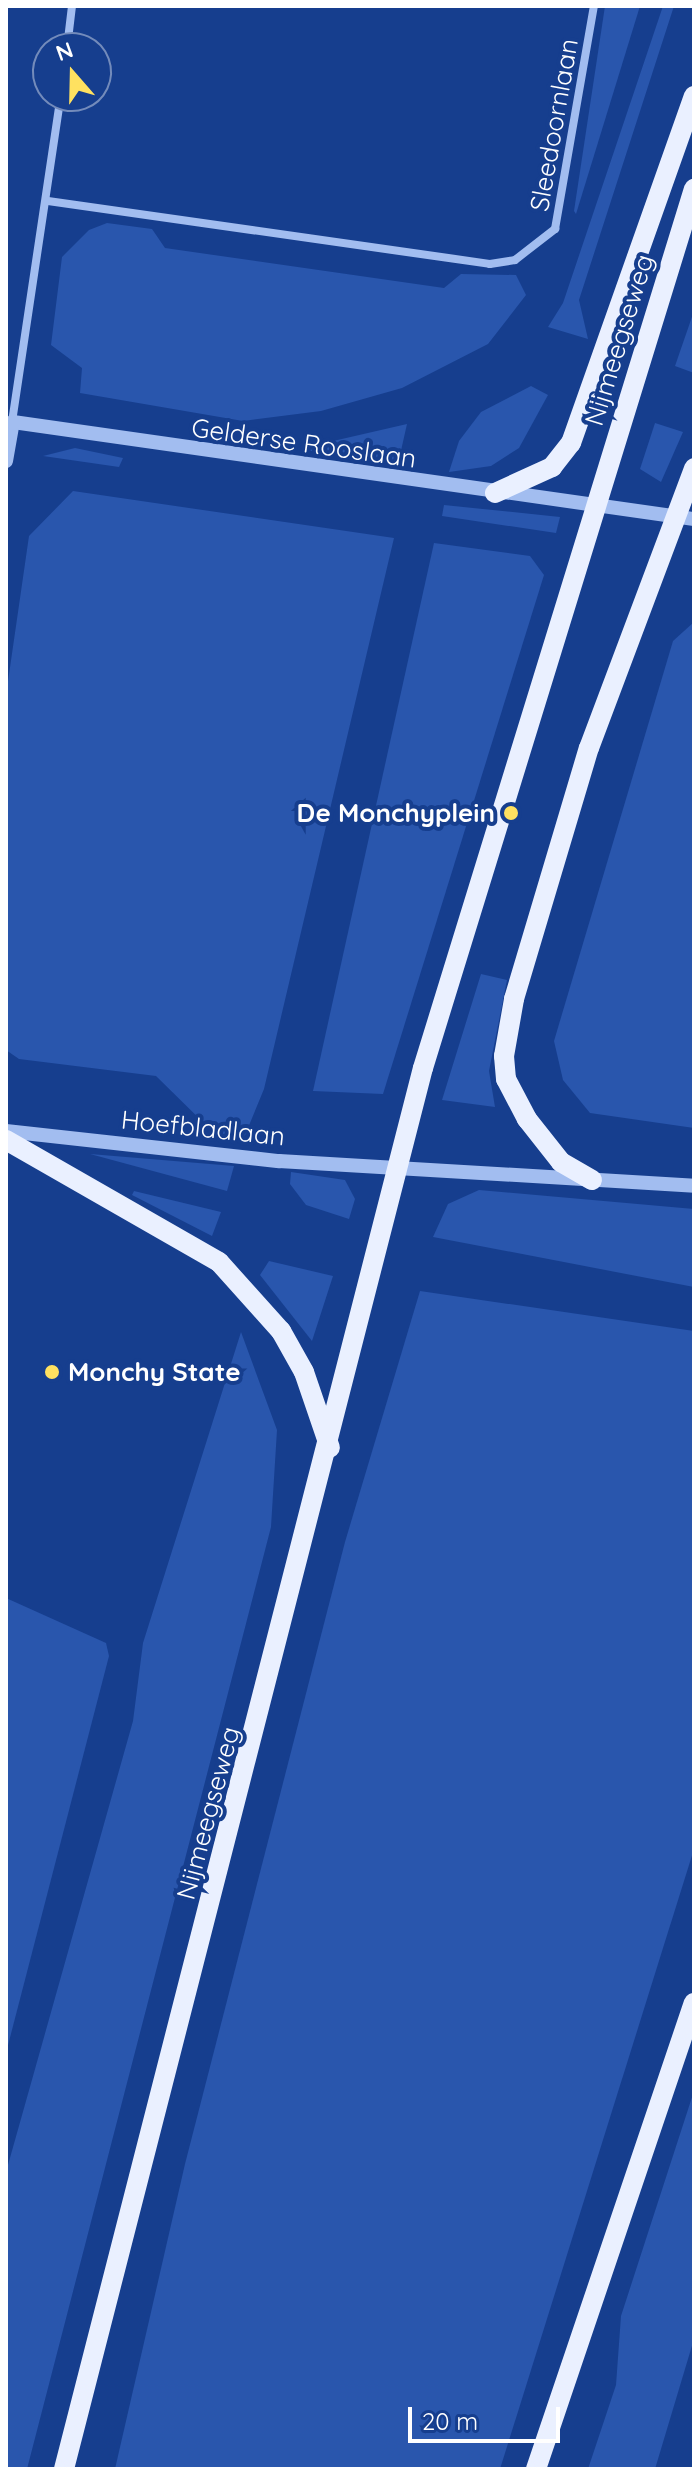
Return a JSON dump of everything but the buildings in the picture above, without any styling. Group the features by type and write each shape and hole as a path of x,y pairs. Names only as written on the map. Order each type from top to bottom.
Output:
{"main road":[{"path":"495,493 552,467 571,443 694,96"},
{"name":"Nijmeegseweg","path":"596,506 694,189"},
{"path":"592,1180 561,1162 527,1119 506,1079 504,1056 514,999 589,748 685,517 694,468"},
{"path":"396,1168 596,506"},
{"path":"6,1140 219,1262 281,1331 304,1372 330,1448"},
{"name":"Nijmeegseweg","path":"64,2469 330,1448 396,1168"},
{"path":"536,2469 694,2003"}],"street":[{"path":"69,32 72,6"},
{"name":"Sleedoornlaan","path":"48,201 490,264 541,247 563,202 594,6"},
{"path":"6,461 9,422 48,201 59,112"},
{"name":"Gelderse Rooslaan","path":"9,422 596,506"},
{"path":"596,506 685,517"},
{"name":"Hoefbladlaan","path":"6,1131 396,1168"},
{"path":"396,1168 694,1186"}],"shaded area":[{"path":"605,6 640,6 576,214 574,211"},
{"path":"663,6 674,6 579,300 588,339 548,327 563,303"},
{"path":"107,223 152,229 165,248 444,288 461,274 516,275 526,295 488,344 402,388 321,411 243,421 80,393 82,368 51,345 62,257 89,230"},
{"path":"694,311 694,373 675,366"},
{"path":"531,386 548,395 519,448 491,466 449,472 459,441 481,412"},
{"path":"655,423 683,432 661,482 640,469"},
{"path":"407,424 398,464 305,450 307,447"},
{"path":"75,448 123,458 119,467 43,456"},
{"path":"73,491 394,538 264,1089 243,1140 217,1136 156,1076 19,1059 6,1050 6,695 29,536"},
{"path":"444,505 560,517 556,533 442,516"},
{"path":"434,543 530,556 544,575 383,1094 313,1091"},
{"path":"694,622 694,1128 590,1113 563,1080 554,1041 673,641"},
{"path":"481,974 507,980 489,1071 495,1107 442,1100"},
{"path":"90,1154 234,1166 227,1191"},
{"path":"291,1172 345,1180 355,1199 349,1219 306,1205 290,1184"},
{"path":"479,1190 694,1209 694,1287 433,1237 448,1204"},
{"path":"134,1191 221,1212 212,1236 132,1195"},
{"path":"269,1261 333,1276 312,1341 260,1275"},
{"path":"420,1291 694,1331 694,1849 500,2469 115,2469 185,2164 345,1542"},
{"path":"241,1332 277,1430 271,1527 27,2469 6,2469 6,2172 133,1721 143,1643"},
{"path":"6,1598 106,1643 109,1656 6,2053"},
{"path":"694,2091 694,2339 655,2469 588,2469 616,2385 621,2316"}],"place":[{"name":"De Monchyplein","path":"511,813"},
{"name":"Monchy State","path":"52,1372"}]}
